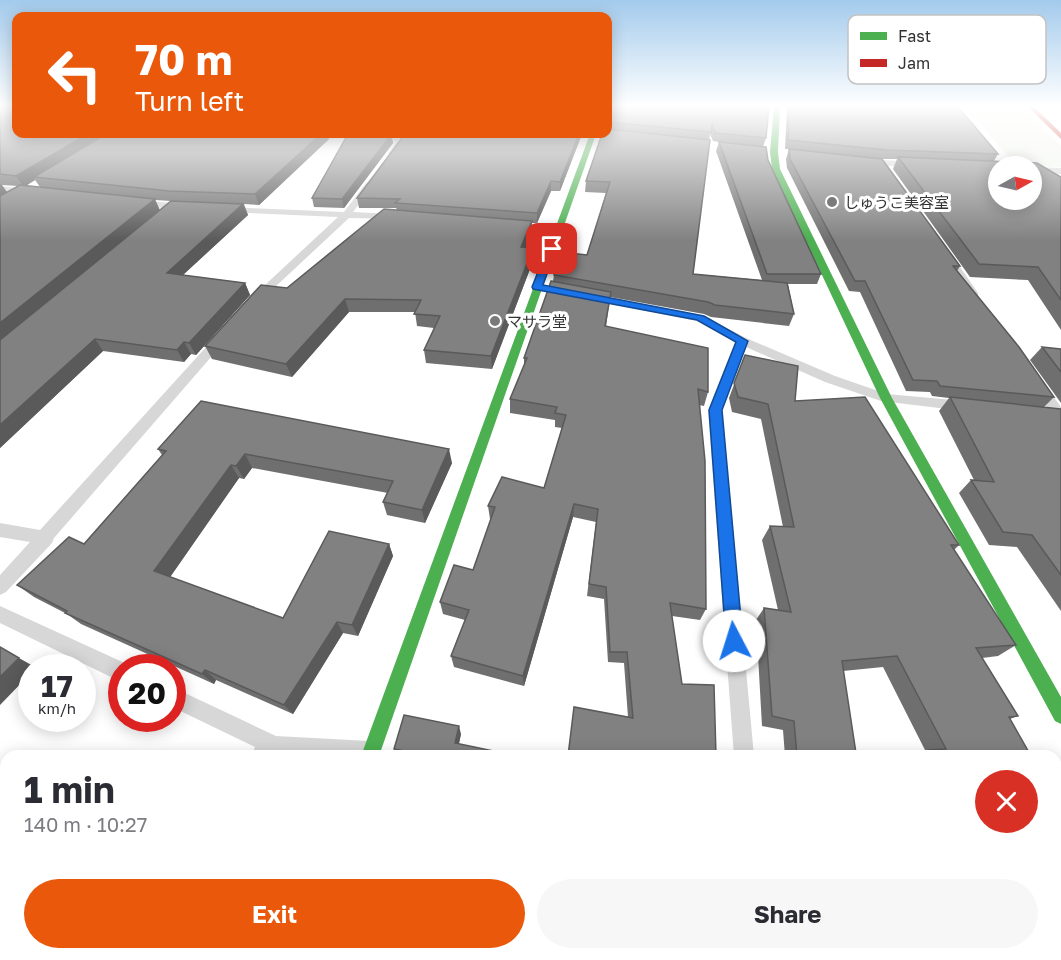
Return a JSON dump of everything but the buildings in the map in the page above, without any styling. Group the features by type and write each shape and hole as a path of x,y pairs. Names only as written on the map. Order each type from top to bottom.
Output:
{"street":[{"path":"372,750 543,288 559,230 589,152"},
{"path":"774,152 776,169 886,398 1061,715"}],"lane":[{"path":"250,305 348,213 393,152"},
{"path":"860,161 885,168 929,166"},
{"path":"1042,170 1061,171"},
{"path":"0,189 24,191 35,189"},
{"path":"8,201 24,191"},
{"path":"128,202 169,210 197,207"},
{"path":"220,208 348,213 406,218"},
{"path":"501,225 559,230"},
{"path":"943,251 984,309"},
{"path":"572,294 700,318 742,341 830,379 886,398 979,407"},
{"path":"0,587 227,332"},
{"path":"742,341 716,410 744,750"},
{"path":"1032,377 1061,416"},
{"path":"1037,413 1061,416"},
{"path":"0,530 46,538"},
{"path":"0,614 108,665"},
{"path":"186,705 266,750"}],"shaded area":[{"path":"1004,152 1061,152 1061,167 1042,166 1042,156 1007,156"}],"traffic: fast":[{"path":"372,750 587,152"},
{"path":"774,152 776,169 886,398 1061,715"}],"place":[{"name":"しゅうこ美容室","path":"832,202"},
{"name":"マサラ堂","path":"495,321"}],"route":[{"path":"552,249 537,287 700,318 742,341 716,410 734,641"}]}
